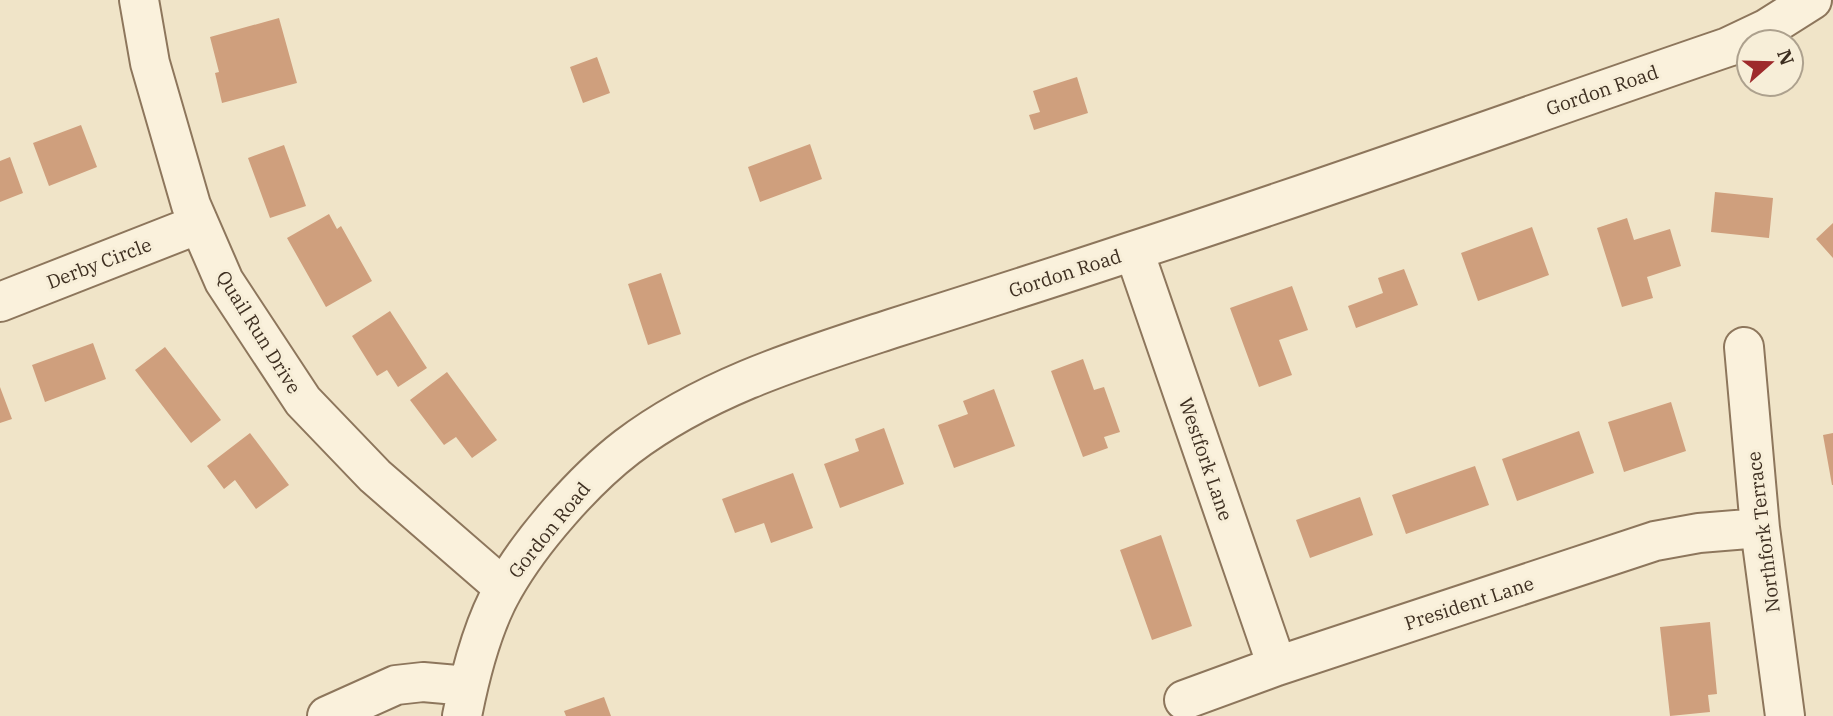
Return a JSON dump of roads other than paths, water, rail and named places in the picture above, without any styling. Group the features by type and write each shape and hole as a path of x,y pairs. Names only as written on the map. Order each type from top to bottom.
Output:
{"street":[{"name":"Quail Run Drive","path":"139,0 150,62 191,205 224,281 303,401 375,476 503,588"},
{"name":"Gordon Road","path":"465,701 487,627 503,588 542,533 592,477 650,431 702,400 764,373 848,343 1134,251 1728,47 1766,29 1812,0"},
{"name":"Derby Circle","path":"0,302 199,224"},
{"name":"Westfork Lane","path":"1134,251 1277,666"},
{"name":"Northfork Terrace","path":"1744,347 1760,528 1785,716"},
{"name":"President Lane","path":"1184,700 1277,666 1655,541 1699,533 1760,528"},
{"path":"327,716 396,685 423,682 465,701"}]}
